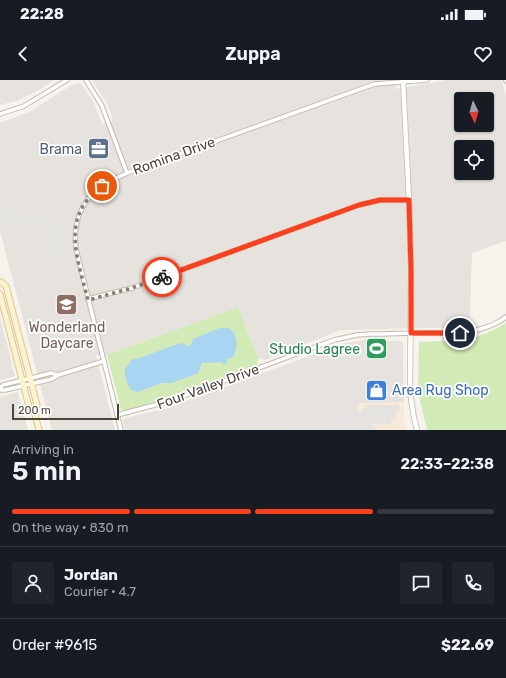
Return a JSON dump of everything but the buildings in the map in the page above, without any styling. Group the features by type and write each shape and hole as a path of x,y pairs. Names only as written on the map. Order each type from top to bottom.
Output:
{"main road":[{"path":"0,282 6,286 37,405 34,411"},
{"path":"0,294 29,407 34,411 39,430"}],"street":[{"path":"0,114 24,106 67,80"},
{"path":"86,80 102,106 127,173"},
{"path":"418,430 414,418 410,392 411,271 403,81 427,80"},
{"name":"Romina Drive","path":"121,430 74,240 80,211 84,203 100,187 127,173 375,84 403,81"},
{"path":"88,300 132,288 359,205 380,200 409,200"},
{"name":"Four Valley Drive","path":"117,415 170,401 334,340 351,336 371,334 460,333 481,329 498,323 506,317"},
{"path":"0,389 4,385 52,379 58,375 104,361"}],"shaded area":[{"path":"0,80 54,80 39,90 16,101 0,105"},
{"path":"7,80 15,80 20,95 13,98"},
{"path":"92,80 395,80 396,89 447,80 501,80 506,95 506,241 472,253 469,327 341,330 265,360 258,359 238,307 107,355 96,355 115,430 52,430 0,231 0,123 29,112 70,86 80,82 94,103 102,124 113,120 108,105"},
{"path":"2,206 68,222 63,232 66,233 68,252 64,252 65,255 42,258 41,252 39,252 37,229 2,224 0,210"},
{"path":"477,217 476,250 472,252 473,219"},
{"path":"468,227 471,227 471,279 468,279"},
{"path":"291,237 295,246 282,251 278,242"},
{"path":"424,242 429,242 428,271 423,271 423,266 419,266 420,247 423,247"},
{"path":"469,281 471,281 470,322 468,322"},
{"path":"161,286 163,292 140,300 138,294"},
{"path":"127,297 129,303 101,310 100,305 102,304"},
{"path":"133,299 142,331 138,332 130,300"},
{"path":"355,305 375,307 374,320 371,320 371,324 354,324 354,315 367,315 367,317 369,317 369,310 367,310 367,313 355,313"},
{"path":"0,317 15,376 0,380"},
{"path":"344,318 345,322 341,324 342,327 317,337 314,329"},
{"path":"305,333 308,341 296,346 293,338"},
{"path":"363,340 403,341 404,402 358,403 358,406 356,407 364,430 125,430 123,421 125,418 165,409 341,344"},
{"path":"18,392 28,430 0,430 0,397"},
{"path":"358,402 404,402 404,418 408,430 364,430 355,407"},
{"path":"366,405 399,405 400,411 397,411 397,414 394,415 395,417 391,421 391,424 371,424 370,421 371,426 374,425 376,430 365,430 358,413 362,411 362,408 366,408"},
{"path":"354,411 355,414 358,413 364,430 325,430 323,426 326,425 325,421"},
{"path":"320,421 323,429 295,430"}],"green space":[{"path":"238,307 258,359 257,365 159,401 125,411 121,409 107,355"},
{"path":"506,323 506,430 427,430 418,391 419,342 468,340 494,330"}],"water":[{"path":"220,328 228,328 234,332 236,338 235,354 233,357 227,359 227,363 224,365 222,362 202,363 198,373 172,383 161,383 138,392 131,390 126,379 125,370 131,360 182,343 190,347 193,339"}],"way so far":[{"path":"102,186 84,203 80,211 75,231 74,240 88,300 132,288 162,277"}],"place":[{"name":"Brama","path":"98,149"},
{"name":"Wonderland Daycare","path":"67,305"},
{"name":"Studio Lagree","path":"376,349"},
{"name":"Area Rug Shop","path":"376,390"}],"route":[{"path":"162,277 359,205 380,200 409,200 411,333 460,333"}]}
